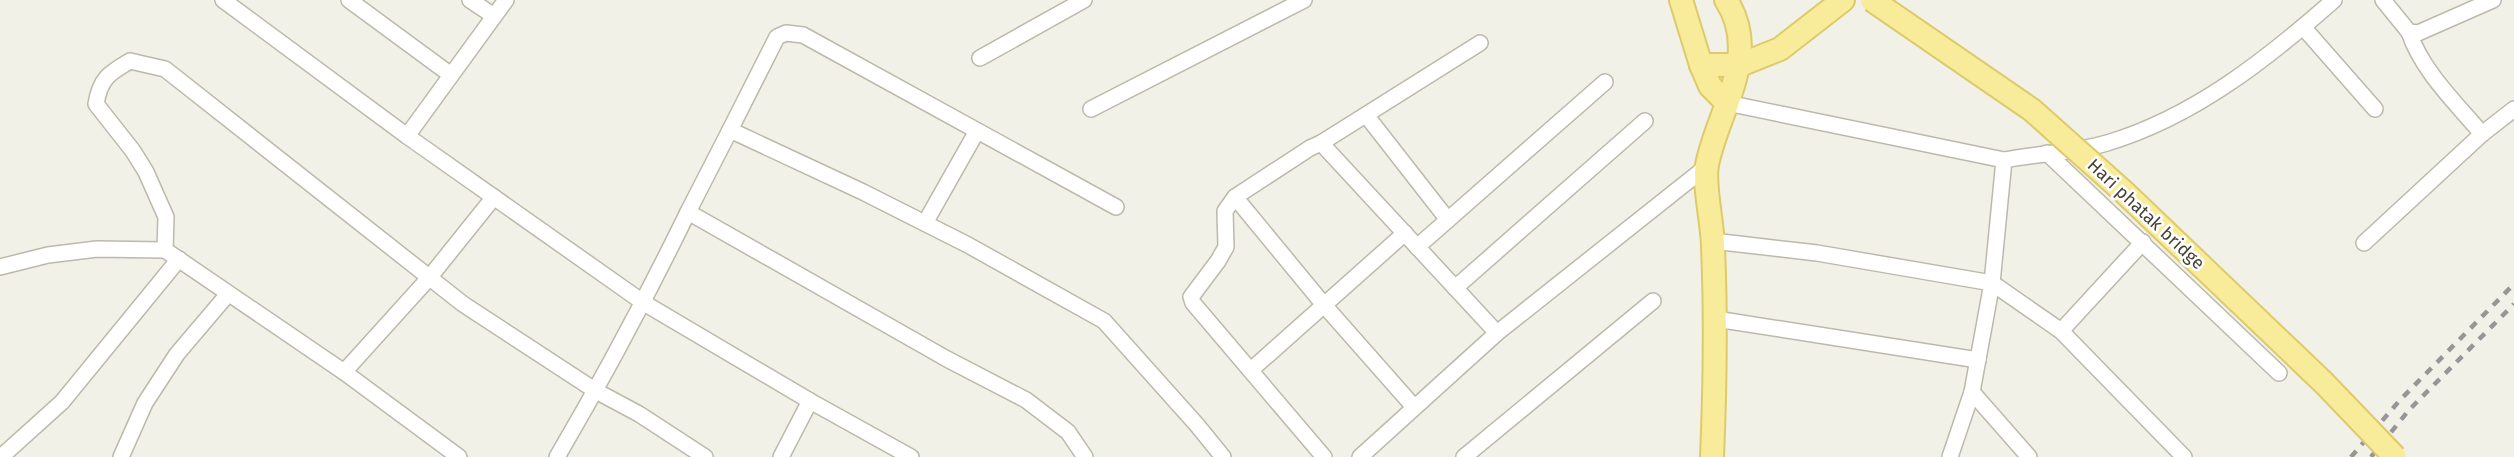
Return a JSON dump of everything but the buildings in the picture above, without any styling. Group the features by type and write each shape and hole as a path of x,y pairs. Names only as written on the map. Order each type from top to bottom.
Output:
{"main road":[{"path":"1681,0 1701,65 1710,86 1726,103"},
{"path":"1712,457 1716,319 1713,242 1706,167 1740,65 1741,39 1738,22 1726,0"},
{"path":"1701,65 1740,65 1780,49 1843,0"},
{"name":"Hari phatak bridge","path":"1872,0 2032,110 2141,208 2324,383 2395,457"}],"street":[{"path":"223,0 407,136 644,303 810,401 911,457"},
{"path":"349,0 451,75"},
{"path":"471,0 494,16"},
{"path":"407,136 506,0"},
{"path":"980,58 1084,0"},
{"path":"1091,109 1304,0"},
{"path":"1726,103 2004,160 2107,143 2171,117 2223,88 2303,27 2334,0"},
{"path":"2383,0 2409,32 2417,51 2442,87 2482,134"},
{"path":"2409,32 2422,32 2493,0"},
{"path":"2303,27 2374,109"},
{"path":"556,457 596,392 644,303 777,37 786,33 803,35 1116,207"},
{"path":"1324,457 1193,303 1191,297 1226,247 1225,211 1235,197 1480,43"},
{"path":"165,250 166,217 146,172 133,151 96,104 99,87 112,71 130,61 165,69 464,304 596,392 639,414 705,457"},
{"path":"1417,247 1605,82"},
{"path":"2364,243 2482,134 2514,109"},
{"path":"1366,116 1448,220"},
{"path":"1455,288 1644,121"},
{"path":"730,130 925,223 1104,321 1223,457"},
{"path":"925,223 977,131"},
{"path":"1321,143 1497,333"},
{"path":"2047,153 2279,373"},
{"path":"1950,457 1972,392 1992,283 2004,160"},
{"path":"1360,457 1497,333 1706,167"},
{"path":"344,372 429,278 494,197"},
{"path":"1235,197 1324,305 1414,407"},
{"path":"688,212 947,359 1026,400 1068,432 1085,457"},
{"path":"1251,370 1405,233"},
{"path":"1713,242 1817,253 1992,283 2061,331 2184,457"},
{"path":"2061,331 2143,242"},
{"path":"0,267 48,255 97,249 165,250 344,372 459,457"},
{"path":"0,457 62,402 178,259"},
{"path":"122,457 146,403 177,354 228,294"},
{"path":"1464,457 1653,301"},
{"path":"1716,319 1978,360"},
{"path":"1972,392 2029,457"},
{"path":"782,457 810,401"}],"railway":[{"path":"2351,457 2400,400 2514,284"},
{"path":"2371,457 2409,410 2514,304"}]}
